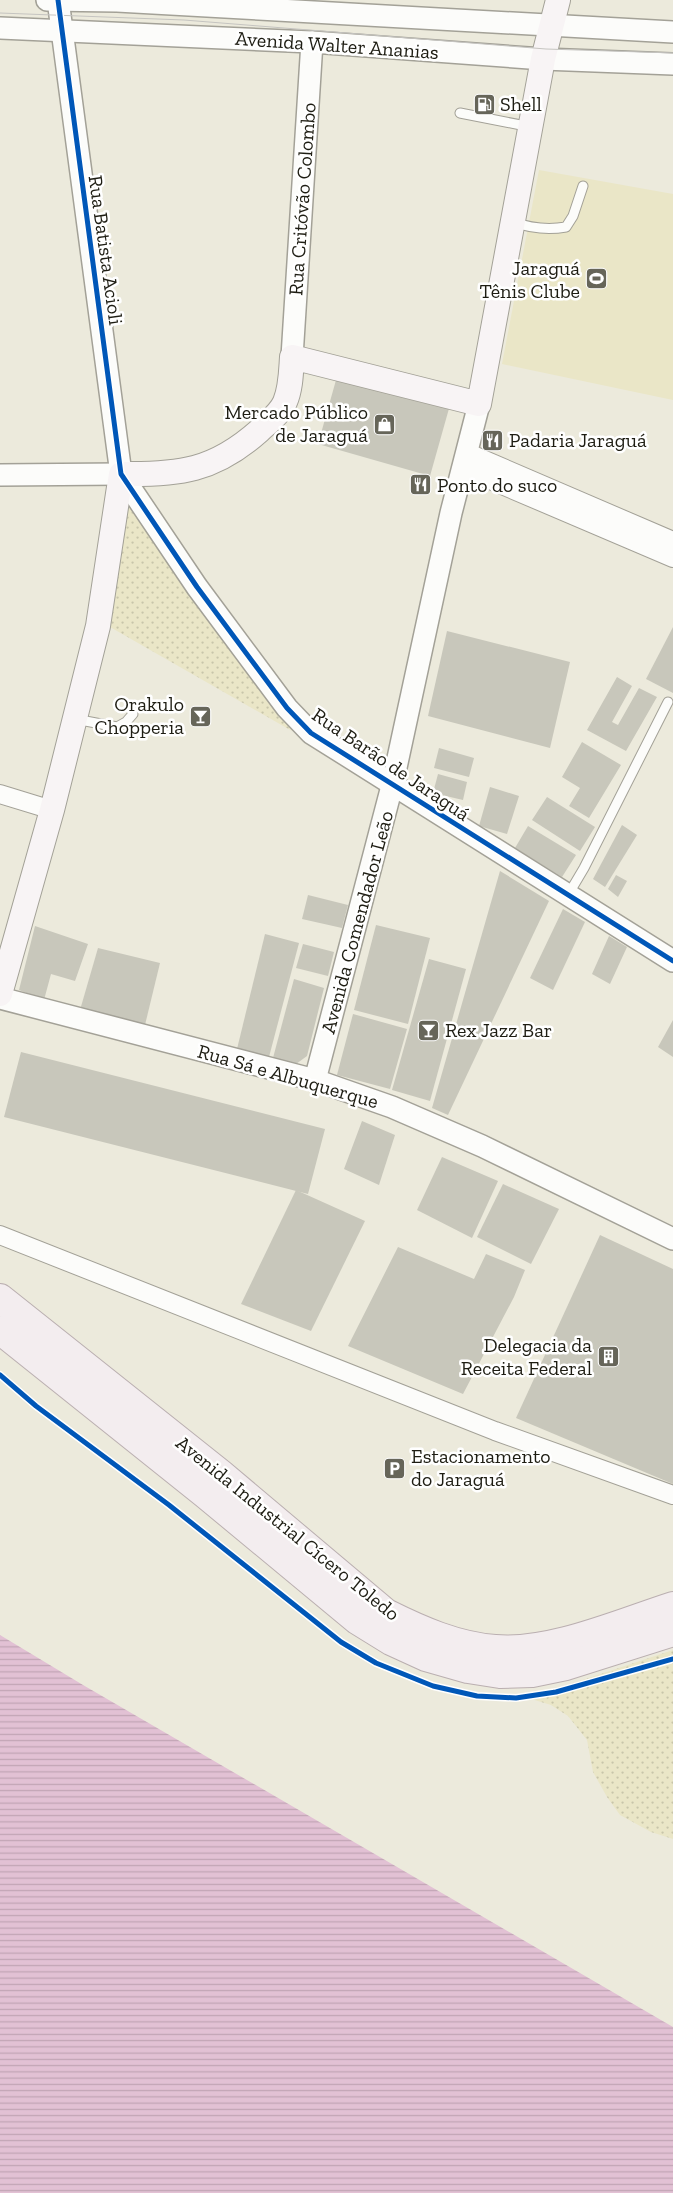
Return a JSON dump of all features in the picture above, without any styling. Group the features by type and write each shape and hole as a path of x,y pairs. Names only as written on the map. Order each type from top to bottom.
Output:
{"main road":[{"name":"Avenida Comendador Leão","path":"479,404 543,59 558,0"},
{"path":"0,996 52,810 98,626 121,474 162,475 195,469 224,458 275,416 285,402 290,382 292,357 479,404"},
{"name":"Avenida Industrial Cícero Toledo","path":"0,1298 221,1474 386,1612 416,1628 458,1643 495,1649 527,1649 558,1643 673,1606"},
{"name":"Avenida Industrial Cícero Toledo","path":"0,1330 205,1494 357,1620 391,1641 426,1657 468,1669 508,1674 532,1673 566,1666 673,1632"}],"street":[{"name":"Avenida Walter Ananias","path":"46,0 325,7 551,26 673,32"},
{"name":"Rua Batista Acioli","path":"58,0 121,474"},
{"path":"117,1 117,32"},
{"name":"Avenida Walter Ananias","path":"0,28 312,42 543,59 673,64"},
{"name":"Rua Critóvão Colombo","path":"292,357 312,42"},
{"name":"Avenida Comendador Leão","path":"315,1080 392,786 464,460 479,404"},
{"path":"464,460 673,541"},
{"path":"464,460 673,558"},
{"path":"0,475 121,474"},
{"name":"Rua Barão de Jaraguá","path":"121,474 197,587 287,708 310,733 673,962"},
{"path":"0,794 52,810"},
{"name":"Rua Sá e Albuquerque","path":"0,996 315,1080 392,1107 482,1146 673,1239"},
{"path":"0,1235 495,1432 673,1494"}],"lane":[{"path":"460,112 530,127"},
{"path":"513,222 526,226 557,229 566,227 573,216 583,186"},
{"path":"568,896 668,702"},
{"path":"74,719 117,727 126,722 133,714"}],"shaded area":[{"name":"Jaraguá Tênis Clube","path":"539,170 673,194 673,400 502,364"},
{"path":"127,499 292,731 103,623"},
{"path":"0,1635 673,2027 673,2193 0,2193"},
{"path":"673,1650 673,1839 651,1832 620,1815 593,1772 587,1740 568,1716 551,1705 528,1698"}],"building":[{"name":"Mercado Público de Jaraguá","path":"338,373 450,405 430,476 318,444"},
{"path":"673,627 673,693 646,679"},
{"path":"447,631 570,662 550,748 428,716"},
{"path":"617,677 632,686 612,722 618,725 639,688 657,697 626,751 587,730"},
{"path":"582,742 621,765 589,818 569,806 580,788 562,777"},
{"path":"439,748 474,758 469,777 434,768"},
{"path":"438,774 467,782 463,800 433,793"},
{"path":"490,787 519,796 507,834 479,826"},
{"path":"547,797 595,827 580,851 532,820"},
{"path":"622,825 637,835 605,887 593,879"},
{"path":"528,826 576,855 562,877 515,848"},
{"path":"500,871 549,901 448,1115 432,1108"},
{"path":"616,875 627,881 618,897 608,889"},
{"path":"308,895 348,905 342,928 302,919"},
{"path":"563,909 585,922 553,990 530,978"},
{"path":"376,925 430,938 408,1024 354,1010"},
{"path":"35,926 88,944 75,981 51,974 44,1000 19,990"},
{"path":"265,934 299,943 269,1057 237,1049"},
{"path":"609,936 627,947 610,984 592,974"},
{"path":"303,944 334,952 328,976 296,968"},
{"path":"98,948 160,963 145,1025 80,1010"},
{"name":"Rex Jazz Bar","path":"429,959 466,969 430,1101 392,1090"},
{"path":"294,979 324,988 307,1056 296,1064 273,1058"},
{"path":"353,1014 407,1029 390,1089 337,1075"},
{"path":"673,1020 673,1057 658,1047"},
{"path":"21,1052 325,1129 308,1194 4,1117"},
{"path":"362,1121 395,1135 379,1185 344,1169"},
{"path":"442,1157 498,1181 472,1238 417,1210"},
{"path":"503,1184 559,1209 531,1264 477,1237"},
{"path":"296,1190 365,1221 311,1331 241,1304"},
{"name":"Delegacia da Receita Federal","path":"600,1235 673,1269 673,1484 516,1418"},
{"path":"398,1247 474,1279 486,1254 525,1270 514,1297 463,1394 348,1346"}],"tram line":[{"path":"0,13 184,20 546,49 673,53"}],"cycle path":[{"path":"58,0 121,474 197,587 287,708 311,733 673,961"},
{"path":"0,1375 36,1406 169,1505 341,1642 376,1663 433,1686 477,1696 516,1698 556,1692 673,1659"}],"place":[{"name":"Shell","path":"484,104"},
{"name":"Jaraguá Tênis Clube","path":"596,279"},
{"name":"Mercado Público de Jaraguá","path":"384,424"},
{"name":"Padaria Jaraguá","path":"493,440"},
{"name":"Ponto do suco","path":"421,485"},
{"name":"Orakulo Chopperia","path":"200,716"},
{"name":"Rex Jazz Bar","path":"429,1030"},
{"name":"Delegacia da Receita Federal","path":"608,1357"},
{"name":"Estacionamento do Jaraguá","path":"395,1468"}]}
